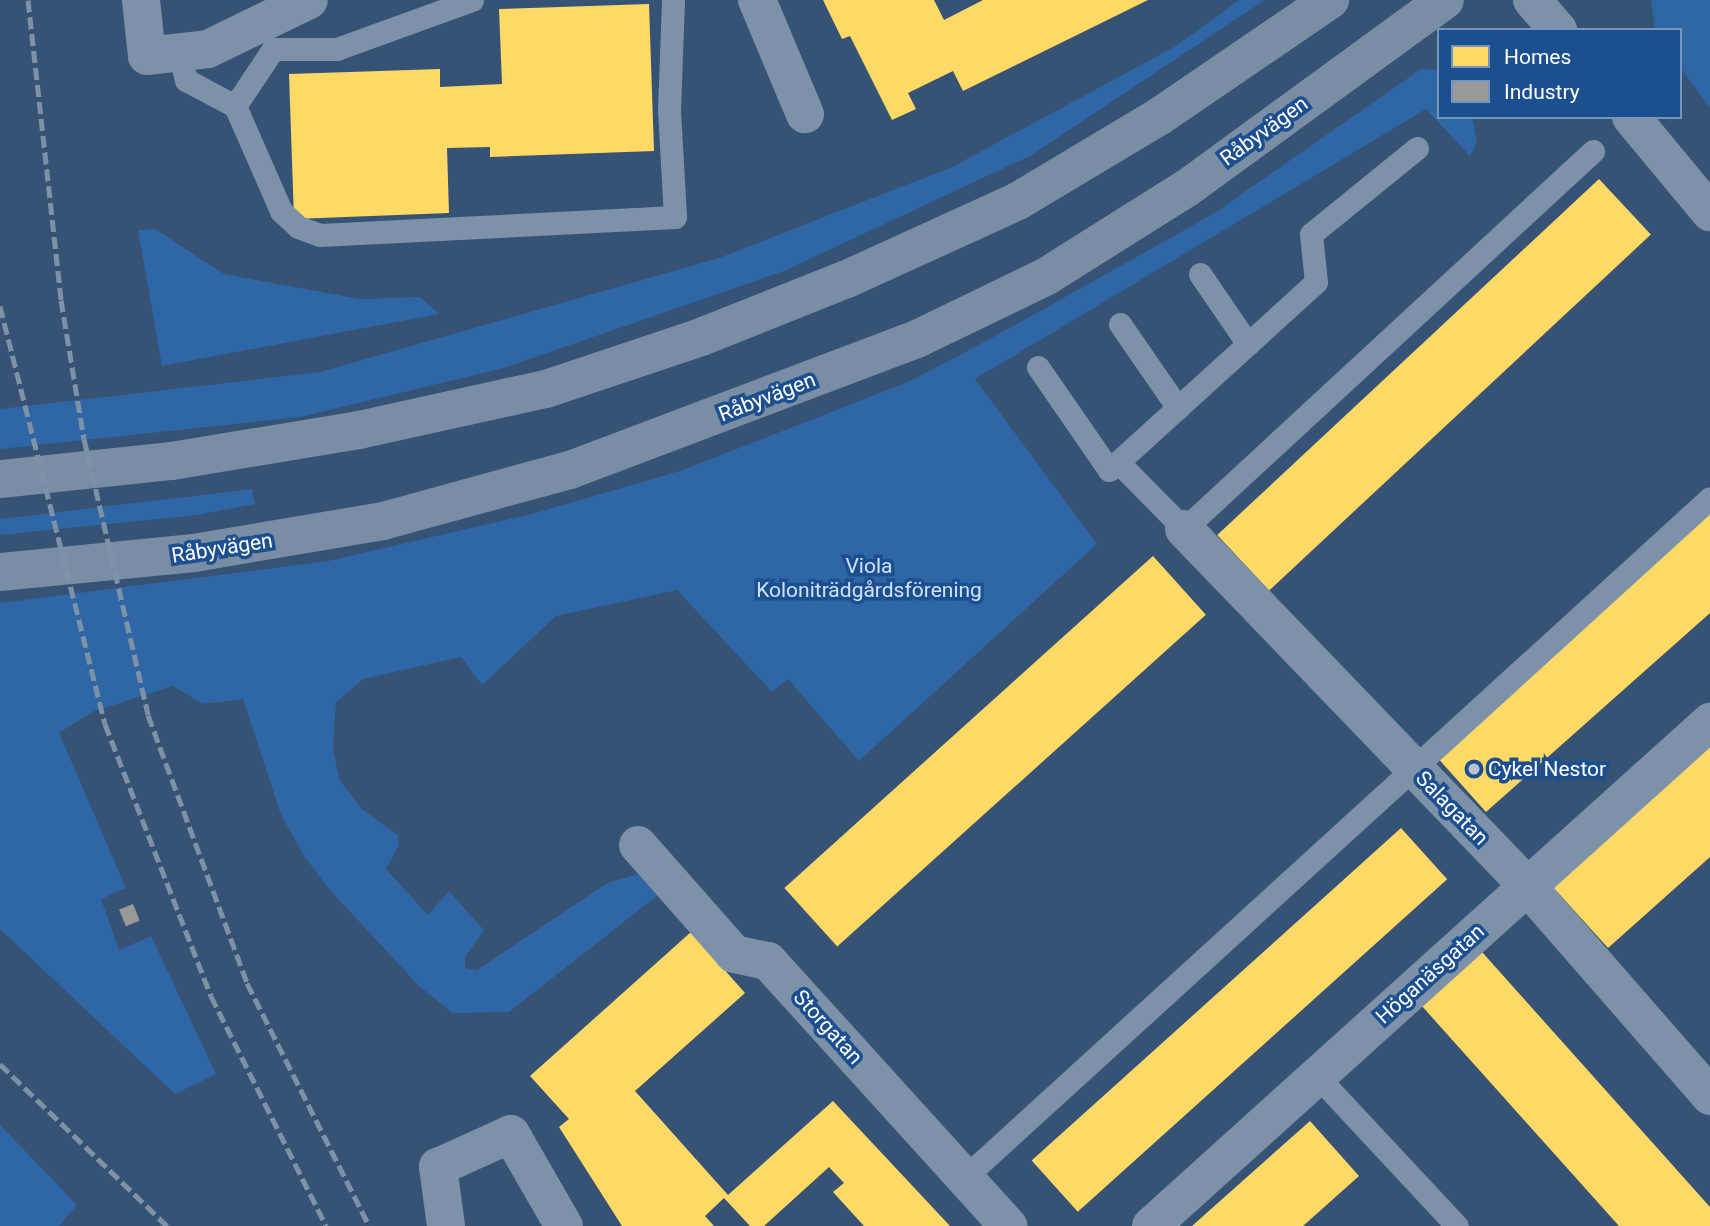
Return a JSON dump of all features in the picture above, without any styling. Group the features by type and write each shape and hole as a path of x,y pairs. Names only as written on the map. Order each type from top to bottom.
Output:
{"main road":[{"path":"0,479 172,461 359,430 546,389 701,337 848,279 1018,201 1160,116 1330,0"},
{"name":"Råbyvägen","path":"0,572 194,554 383,521 570,470 894,348 1047,276 1186,188 1445,0"}],"street":[{"path":"141,0 147,56 208,49 309,0"},
{"path":"757,0 805,114"},
{"path":"1532,0 1556,28"},
{"path":"1634,119 1710,212"},
{"name":"Salagatan","path":"1184,529 1527,887 1710,1097"},
{"name":"Höganäsgatan","path":"1150,1226 1710,722"},
{"name":"Storgatan","path":"638,845 734,954 768,961 1008,1226"},
{"path":"446,1226 438,1167 511,1134 564,1226"}],"lane":[{"path":"235,106 273,50 337,49 472,0"},
{"path":"179,52 186,80 235,106 281,211 298,227 320,235 675,217 669,110 673,0"},
{"path":"1038,367 1109,470 1316,282 1311,234 1417,148"},
{"path":"1118,462 1184,529 1593,151"},
{"path":"1200,274 1248,344"},
{"path":"1120,324 1178,408"},
{"path":"964,1178 1710,498"},
{"path":"1317,1076 1457,1226"}],"green space":[{"path":"1239,0 1265,0 1030,156 784,271 504,368 300,417 0,449 0,409 320,372 719,258 952,167 1176,46"},
{"path":"1651,0 1710,0 1710,108 1682,70 1682,28 1655,28"},
{"name":"Viola Koloniträdgårdsförening","path":"1421,69 1437,70 1437,119 1472,119 1477,142 1470,156 1426,109 975,379 1097,544 859,761 788,679 772,692 677,590 556,616 482,685 461,657 363,679 336,702 333,747 339,779 362,809 398,835 399,845 386,869 428,915 449,891 484,930 465,957 465,968 477,970 607,883 637,874 662,892 509,1012 453,1013 419,986 328,888 305,857 281,815 243,699 203,704 173,686 92,712 59,733 126,888 101,899 119,950 151,936 216,1074 175,1094 0,929 0,603 328,561 532,514 683,470 908,382 1213,214"},
{"path":"155,229 224,274 359,299 420,297 439,314 162,366 138,230"},
{"path":"252,489 255,504 197,515 0,535 0,519"},
{"path":"0,1125 77,1205 59,1226 0,1226"}],"building: Homes":[{"path":"823,0 934,0 944,20 983,0 1148,0 963,91 953,71 908,93 916,109 892,120 850,36 842,39"},
{"path":"649,4 654,151 490,157 490,147 447,148 449,213 294,219 289,74 440,69 440,87 502,84 499,9"},
{"path":"1599,179 1651,235 1269,591 1217,535"},
{"path":"1710,510 1710,613 1486,812 1435,755"},
{"path":"1153,556 1206,615 837,947 784,888"},
{"path":"1710,743 1710,857 1608,948 1551,885"},
{"path":"1401,828 1447,879 1078,1212 1032,1161"},
{"path":"691,932 745,993 635,1091 728,1195 833,1101 950,1226 864,1226 833,1192 844,1183 829,1167 764,1226 750,1226 724,1198 705,1216 714,1226 622,1226 559,1127 569,1119 530,1076"},
{"path":"1482,952 1710,1207 1710,1226 1619,1226 1421,1005"},
{"path":"1310,1121 1359,1176 1303,1226 1192,1226"}],"building: Industry":[{"path":"133,904 140,921 126,926 119,910"}],"railway":[{"path":"28,0 61,300 84,439 148,715 247,983 369,1226"},
{"path":"0,306 105,724 211,996 326,1226"},
{"path":"0,1064 167,1226"}],"place":[{"name":"Cykel Nestor","path":"1474,769"}]}
